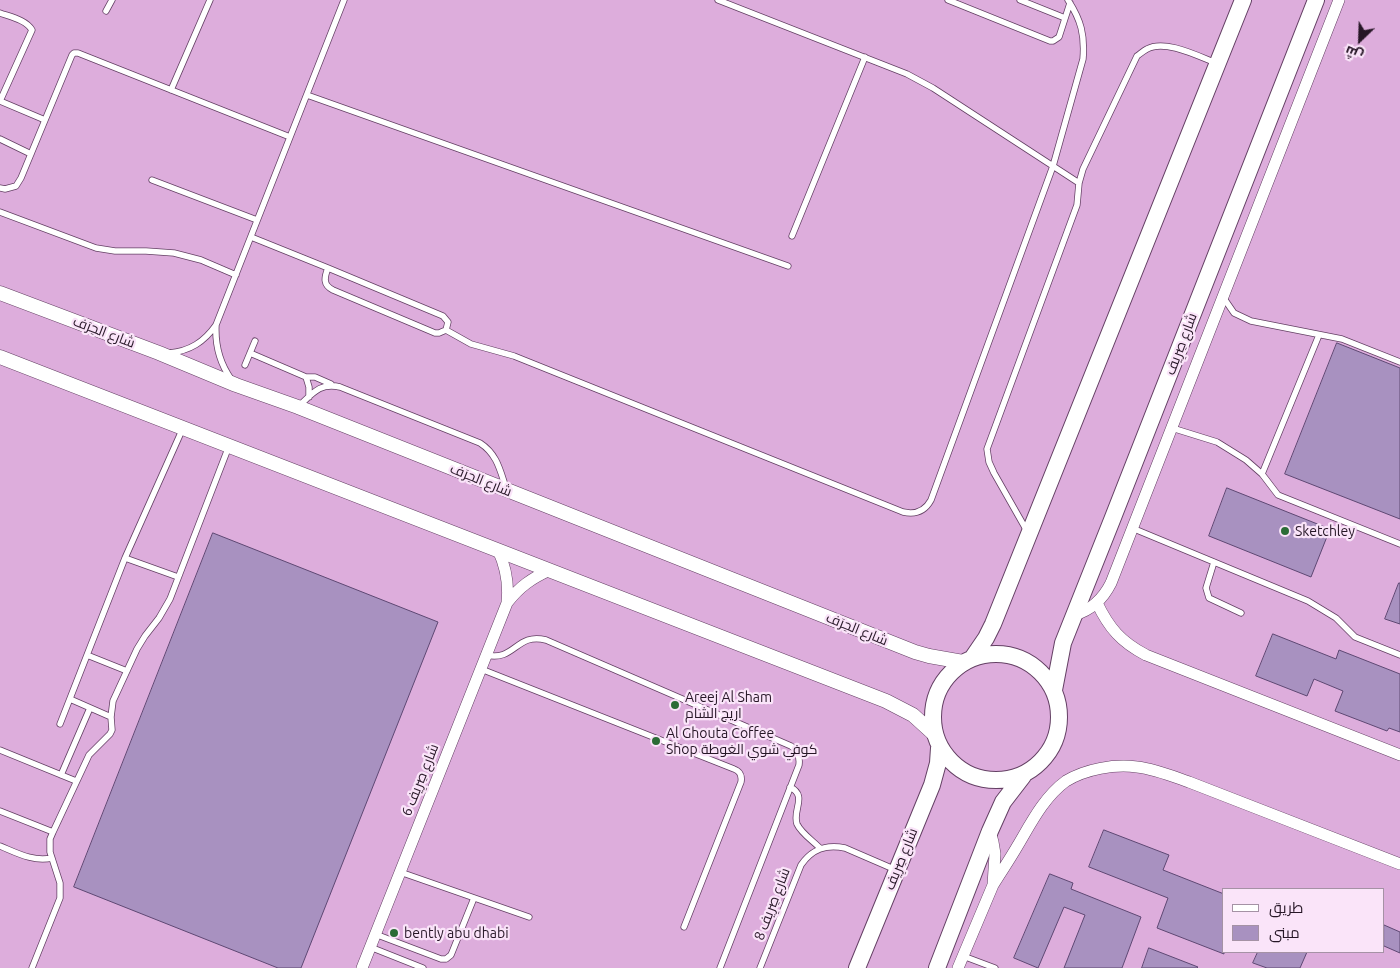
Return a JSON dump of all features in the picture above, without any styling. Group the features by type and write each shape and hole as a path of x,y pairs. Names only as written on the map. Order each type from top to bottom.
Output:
{"main road":[{"path":"1023,776 1002,780 984,779 967,773 953,763 937,741 932,714 936,693 947,676 968,660 986,638 993,624 1243,0"},
{"name":"شارع صِرِيف","path":"1054,690 1063,643 1316,0"},
{"path":"937,968 1003,802 1023,776 1037,766 1051,750 1058,731 1060,710 1054,690 1044,674 1029,662 1011,655 992,653 968,660"},
{"name":"شارع صِرِيف","path":"857,968 932,785 938,763 937,741"}],"street":[{"path":"1074,615 1083,612 1097,603 1107,590 1339,0"},
{"name":"شارع الحِرَف","path":"0,293 159,353 236,385 298,407 915,652 929,656 968,660"},
{"path":"0,357 886,701 913,715 937,741"},
{"name":"شارع صِرِيف 6","path":"498,550 507,576 507,603"},
{"name":"شارع صِرِيف 6","path":"362,968 507,603 521,586 550,570"},
{"path":"1097,603 1103,616 1117,635 1132,648 1400,755"},
{"path":"958,968 992,884 1040,809 1066,781 1100,768 1136,766 1154,770 1400,864"},
{"path":"990,831 995,854 992,884"}],"lane":[{"path":"106,11 112,0"},
{"path":"171,90 210,0"},
{"path":"159,353 178,352 196,345 216,325 344,0"},
{"path":"718,0 907,74 933,88 1079,183"},
{"path":"948,0 1050,41 1059,37 1069,1"},
{"path":"1020,0 1065,18"},
{"path":"446,330 471,344 514,356 903,512 914,513 924,509 931,500 1053,166 1083,59 1083,34 1080,22 1069,1"},
{"path":"0,13 26,24 32,30 0,101 45,120"},
{"path":"1029,533 994,473 989,462 988,449 1077,205 1079,183 1085,164 1137,56 1148,48 1161,45 1218,63"},
{"path":"0,188 5,189 16,186 21,178 74,53 290,137"},
{"path":"792,236 865,57"},
{"path":"307,95 788,266"},
{"path":"0,139 31,154"},
{"path":"152,180 258,220"},
{"path":"0,212 96,248 115,252 146,250 174,253 200,260 236,274"},
{"path":"251,238 443,316 448,322 446,330"},
{"path":"328,268 325,282 333,290 435,333 446,330"},
{"path":"1223,297 1234,313 1250,321 1342,339 1400,362"},
{"path":"216,325 218,352 225,370 236,385"},
{"path":"1262,474 1319,335"},
{"path":"245,365 255,341"},
{"path":"250,353 306,377 315,376 333,385 480,443 496,458 506,490"},
{"path":"306,377 309,397"},
{"path":"298,407 319,388 333,385"},
{"path":"60,724 125,558 183,428"},
{"path":"1171,428 1217,442 1246,460 1262,474 1278,495 1400,544"},
{"path":"32,968 60,898 60,884 50,845 53,832 89,755 112,730 111,717 114,701 137,649 165,609 229,446"},
{"path":"1132,528 1308,601 1336,618 1355,637 1400,655"},
{"path":"125,558 178,577"},
{"path":"1214,562 1206,588 1209,598 1241,613"},
{"path":"486,655 504,656 528,639 546,640 791,746 798,751 800,760 720,968"},
{"path":"87,655 127,671"},
{"path":"480,669 740,772 741,782 684,927"},
{"path":"70,699 111,717"},
{"path":"61,775 90,708"},
{"path":"0,750 76,782"},
{"path":"790,787 796,791 799,798 796,818 798,826 820,848 828,846 845,848 896,870"},
{"path":"0,811 53,832"},
{"path":"0,846 33,859 45,860 52,858"},
{"name":"شارع صِرِيف 8","path":"760,968 801,865 812,852 820,848"},
{"path":"400,872 529,917"},
{"path":"375,934 441,959 448,959 474,898"},
{"path":"370,947 423,968"},
{"path":"963,956 995,968"}],"shaded area":[{"path":"0,0 1400,0 1400,968 0,968"}],"building":[{"path":"1337,343 1400,368 1400,519 1285,474"},
{"path":"1227,488 1330,529 1311,577 1209,536"},
{"path":"213,533 438,622 301,968 278,968 74,887"},
{"path":"1400,583 1400,624 1385,619"},
{"path":"1273,634 1336,659 1339,650 1400,674 1400,732 1389,728 1387,731 1335,711 1343,691 1314,679 1307,696 1256,676"},
{"path":"1104,830 1169,855 1163,870 1222,893 1222,953 1224,954 1157,928 1168,898 1089,867"},
{"path":"1050,874 1073,883 1071,889 1141,917 1122,968 1064,968 1085,915 1064,907 1038,968 1014,958"},
{"path":"1385,925 1400,932 1400,953 1385,946"},
{"path":"1149,948 1198,967 1142,968"},
{"path":"1258,953 1307,953 1300,968 1267,968 1253,963"}],"place":[{"name":"Sketchley","path":"1285,531"},
{"name":"Areej Al Sham اريج الشام","path":"675,705"},
{"name":"Al Ghouta Coffee Shop كوفي شوي الغوطة","path":"656,741"},
{"name":"bently abu dhabi","path":"394,933"}]}
